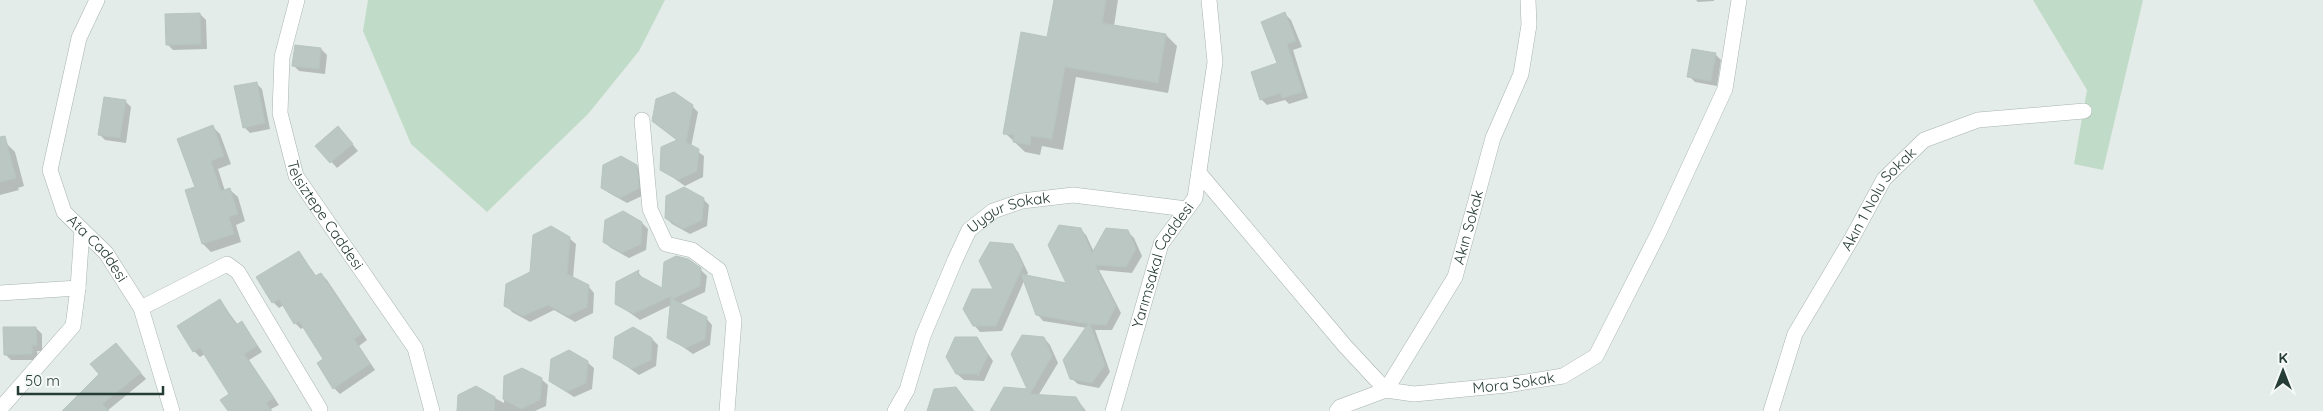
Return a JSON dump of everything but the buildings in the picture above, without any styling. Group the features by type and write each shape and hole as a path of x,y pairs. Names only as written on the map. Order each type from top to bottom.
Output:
{"street":[{"name":"Ata Caddesi","path":"97,0 79,38 50,170 64,212 106,253 141,308 170,410"},
{"name":"Telsiztepe Caddesi","path":"297,0 282,57 280,113 296,176 415,348 432,411"},
{"name":"Yarımsakal Caddesi","path":"1113,411 1161,244 1195,198 1215,62 1209,0"},
{"name":"Akın Sokak","path":"1386,390 1455,277 1493,138 1521,74 1529,25 1528,0"},
{"name":"Mora Sokak","path":"1386,390 1414,394 1506,385 1563,376 1596,356 1659,232 1725,89 1739,0"},
{"name":"Akın 1 Nolu Sokak","path":"1771,411 1795,334 1852,238 1884,179 1924,140 1978,120 2084,111"},
{"path":"642,120 650,209 666,244 692,250 719,270 734,320 727,411"},
{"path":"1199,173 1345,346 1386,390 1340,407 1337,411"},
{"name":"Uygur Sokak","path":"895,411 908,390 923,336 969,230 993,211 1022,202 1073,195 1187,209"},
{"path":"0,409 73,326 82,230"},
{"path":"141,308 227,264 238,272 320,408"},
{"path":"0,292 78,288"}],"green space":[{"path":"368,0 665,0 639,51 588,114 487,212 411,144 363,31"},
{"path":"2033,0 2143,0 2103,170 2074,164 2087,90"}]}
